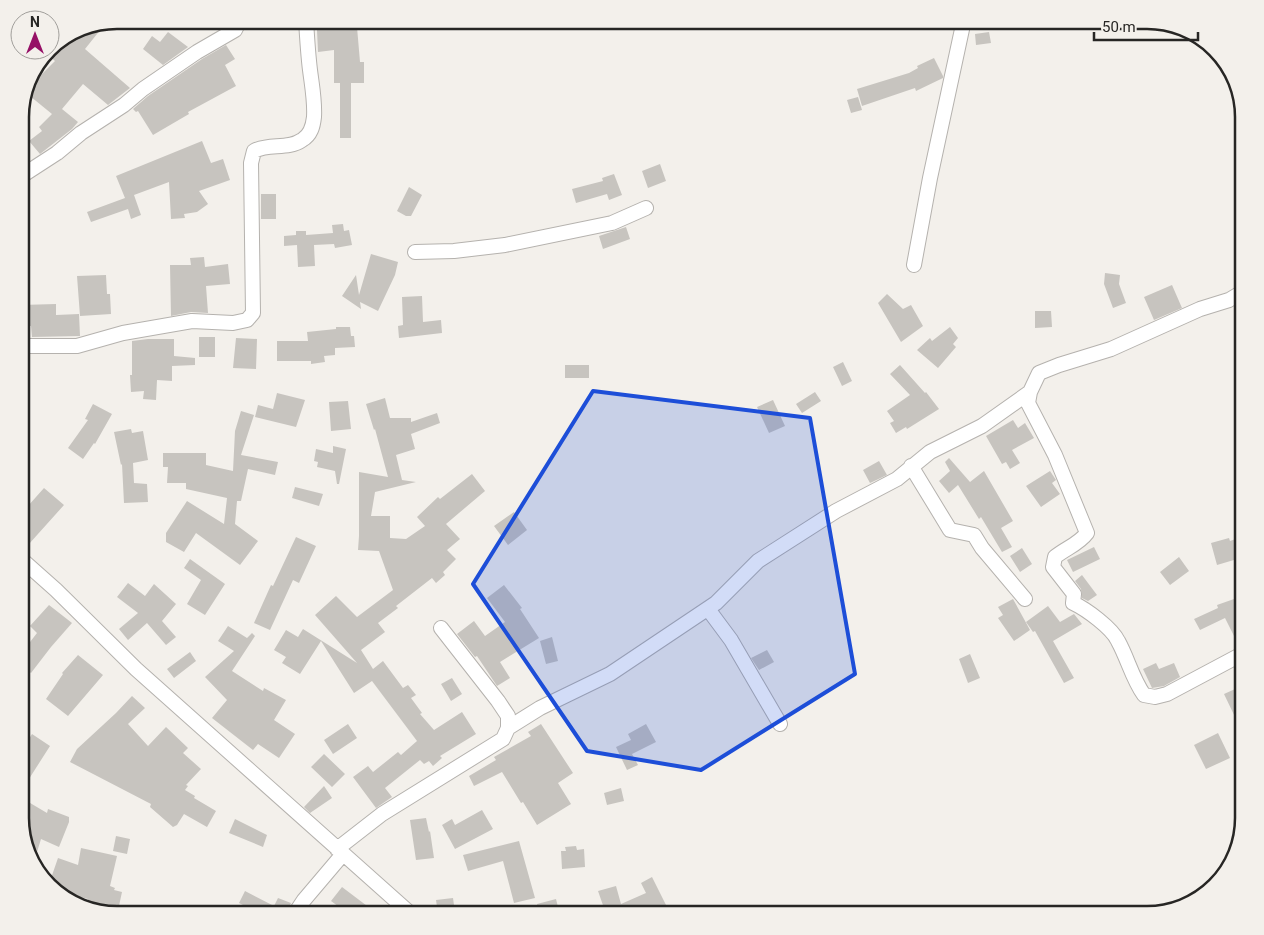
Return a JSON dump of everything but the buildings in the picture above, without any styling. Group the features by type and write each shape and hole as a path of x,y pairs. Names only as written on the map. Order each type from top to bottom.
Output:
{"street":[{"path":"29,171 57,153 81,133 124,105 143,89 197,52 236,29"},
{"path":"29,346 77,346 123,333 192,321 233,323 247,320 253,313 251,163 254,152 258,149 288,146 301,141 308,136 311,130 314,117 307,29"},
{"path":"914,266 930,178 962,29"},
{"path":"415,252 454,251 505,245 612,223 646,208"},
{"path":"1235,297 1163,325 1111,349 1058,365 1039,373 1030,392 1028,403 1055,455 1087,533 1081,540 1055,557 1052,568 1074,594 1073,603 1087,609 1118,639 1137,685 1144,695 1155,697 1168,694 1235,658"},
{"path":"508,728 540,708 610,674 716,603 758,561 836,511 897,479 930,452 982,426 1030,392"},
{"path":"911,466 950,530 974,534 982,548 1025,599"},
{"path":"29,566 136,669 402,906"},
{"path":"708,609 731,640 780,724"},
{"path":"300,906 340,852 382,814 503,739 508,728 508,716 442,628"}],"highlighted area":[{"path":"593,391 810,418 855,674 701,770 587,751 473,584"}]}
